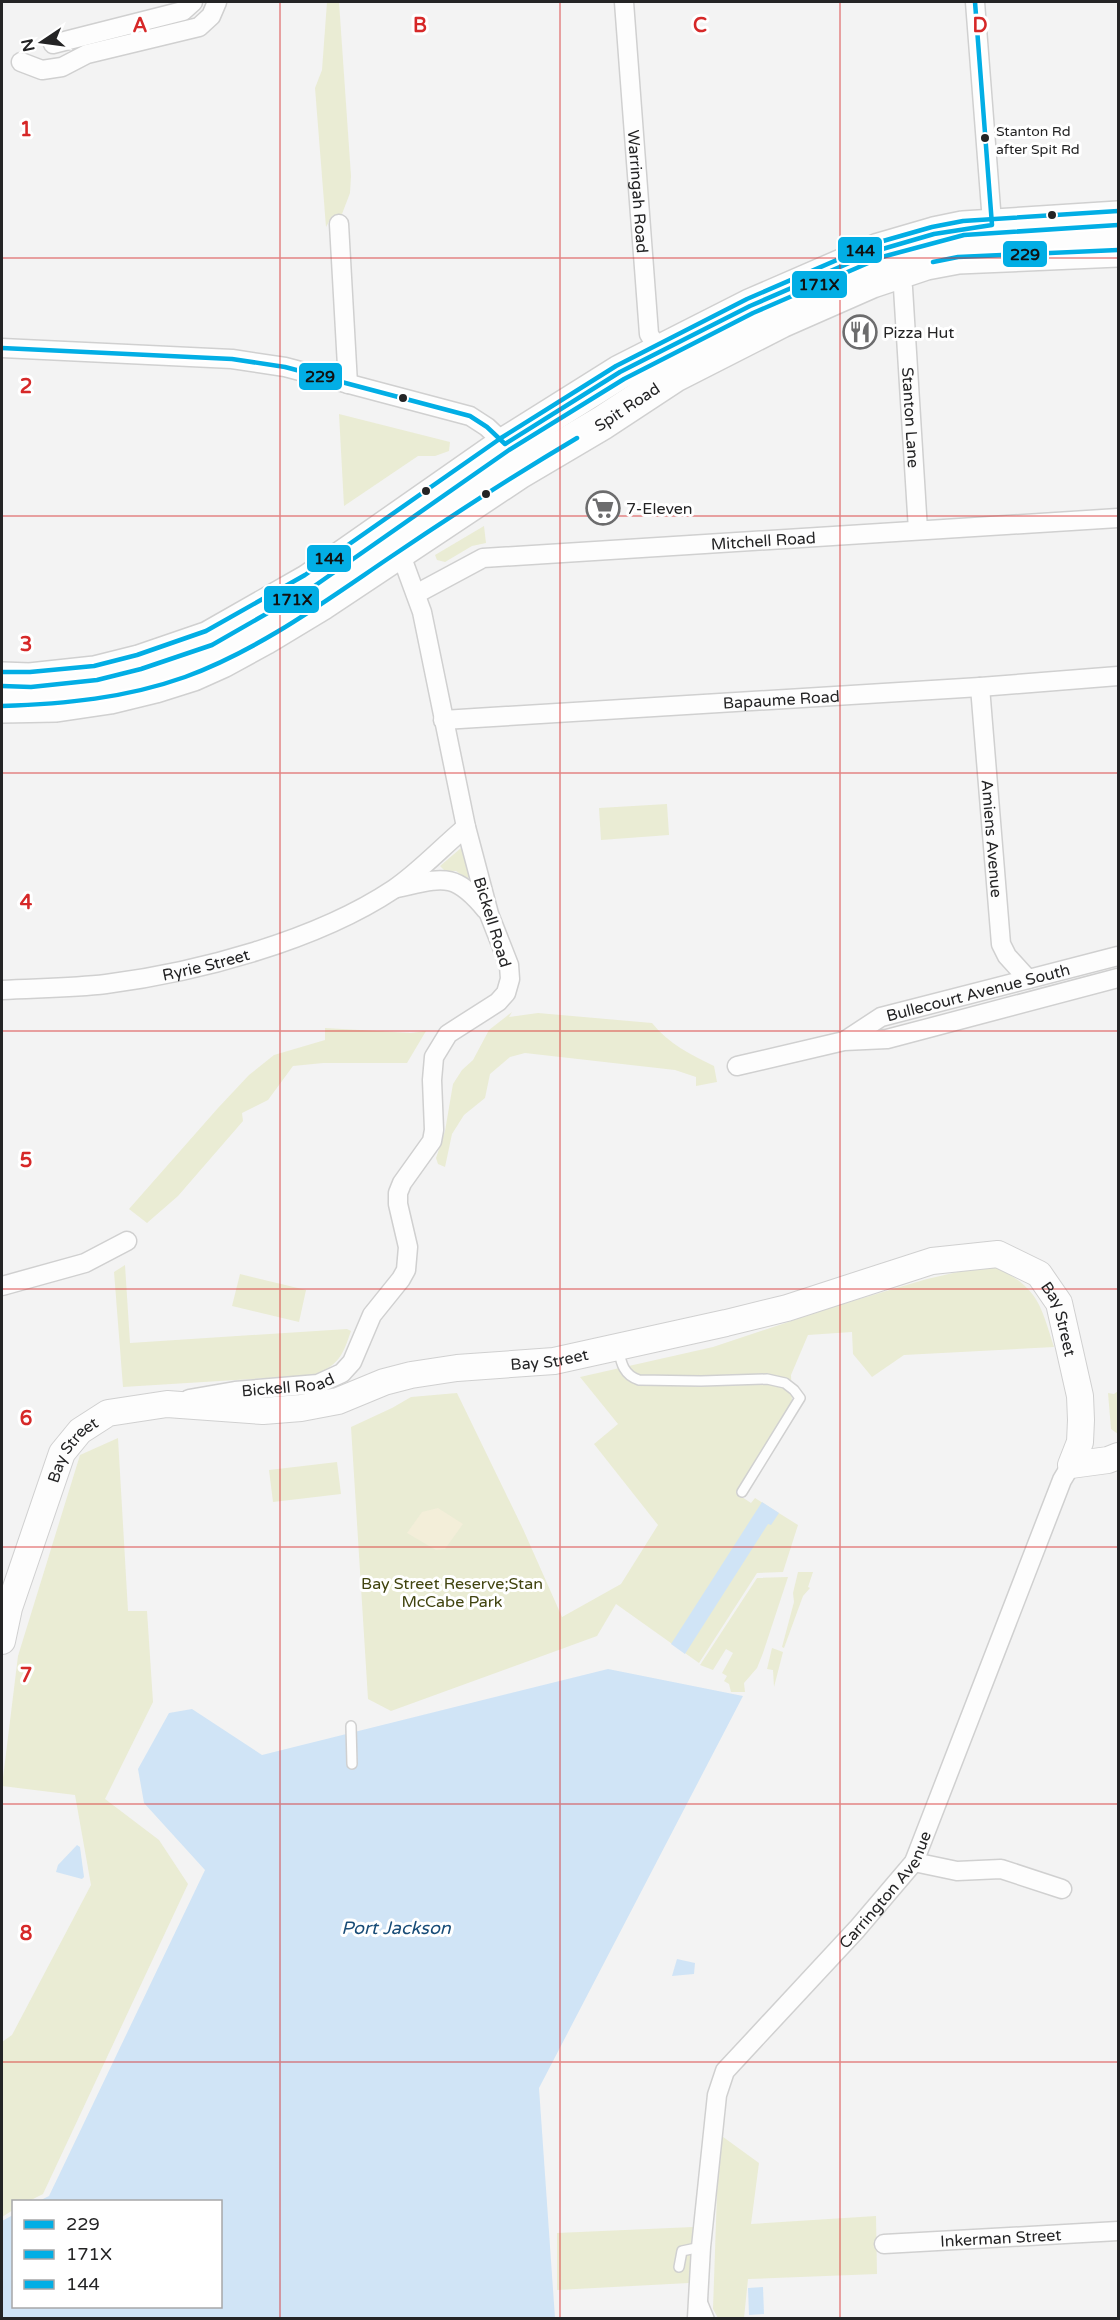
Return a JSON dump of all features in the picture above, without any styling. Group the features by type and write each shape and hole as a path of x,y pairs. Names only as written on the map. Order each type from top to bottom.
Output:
{"highway":[{"name":"Spit Road","path":"2,706 56,705 110,697 155,686 193,674 264,638 329,598 505,444 620,372 667,364 782,321 900,271 958,257 993,240 1119,218"},
{"name":"Spit Road","path":"2,679 30,680 95,673 139,662 209,638 309,581 394,539 519,472 602,423 667,364 750,306 879,250 934,234 1119,250"}],"street":[{"path":"52,44 183,10 193,2"},
{"path":"21,62 42,70 62,67 87,54 199,27 212,16 217,2"},
{"name":"Warringah Road","path":"624,2 648,326 649,334 667,364"},
{"path":"975,2 993,240"},
{"path":"339,224 348,384"},
{"name":"Stanton Lane","path":"900,271 903,288 918,530"},
{"path":"2,348 232,359 285,367 470,416 487,427 505,444"},
{"name":"Mitchell Road","path":"416,594 483,558 1119,518"},
{"name":"Bickell Road","path":"167,1404 235,1391 318,1383 342,1372 352,1362 372,1315 401,1280 406,1270 408,1246 398,1204 398,1193 402,1183 432,1142 434,1057 448,1034 486,1011 506,993 510,979 509,965 489,914 466,826 422,612 394,539"},
{"name":"Bapaume Road","path":"443,720 980,687 1119,676"},
{"name":"Amiens Avenue","path":"980,687 1001,944 1007,956 1028,979"},
{"name":"Ryrie Street","path":"2,990 103,984 151,977 221,961 289,940 344,917 396,888 466,826"},
{"name":"Ryrie Street","path":"396,888 441,878 454,881 474,896 489,914"},
{"name":"Bullecourt Avenue South","path":"844,1041 882,1017 1119,956"},
{"name":"Bullecourt Avenue South","path":"737,1066 844,1041 887,1039 1119,978"},
{"path":"2,1286 85,1263 127,1241"},
{"name":"Bay Street","path":"2,1641 9,1608 62,1452 80,1431 108,1413 167,1404 243,1411 301,1408 338,1401 393,1380 457,1368 554,1361 618,1348 787,1308 932,1261 998,1254 1039,1274 1059,1303 1080,1396 1080,1442 1071,1465"},
{"path":"1071,1465 1108,1460 1119,1456"},
{"name":"Carrington Avenue","path":"697,2319 701,2247 717,2095 725,2070 857,1929 914,1862 1058,1491 1071,1465"},
{"path":"914,1862 957,1872 1001,1869 1062,1889"},
{"name":"Inkerman Street","path":"884,2244 1119,2232"}],"lane":[{"path":"618,1348 625,1371 631,1377 639,1380 701,1381 767,1378 785,1383 795,1390 800,1398 742,1492"},
{"path":"351,1726 352,1764"},
{"path":"679,2267 682,2251 701,2247"},
{"name":"Carrington Avenue","path":"699,2292 709,2319"}],"green space":[{"path":"327,2 339,2 351,176 350,193 342,214 332,216 326,227 315,88 322,70"},
{"path":"339,414 450,442 449,451 435,456 418,456 344,506"},
{"path":"484,526 486,543 472,546 445,562 437,560 435,555"},
{"path":"667,804 669,835 601,840 599,808"},
{"path":"461,848 470,876 467,879 456,871 445,871 440,866"},
{"path":"512,1012 509,1017 538,1013 652,1023 673,1043 714,1066 717,1082 696,1086 696,1077 675,1070 525,1053 510,1057 490,1074 485,1098 464,1115 452,1134 445,1167 438,1164 436,1158 445,1131 453,1084 462,1070 473,1060 489,1030"},
{"path":"325,1028 411,1033 426,1031 407,1063 323,1063 293,1066 268,1100 242,1113 243,1121 178,1196 147,1223 129,1209 249,1075 274,1055 325,1040"},
{"path":"125,1265 130,1343 347,1329 351,1331 335,1363 314,1375 123,1387 114,1272"},
{"name":"Bay Street Reserve;Stan McCabe Park","path":"994,1266 1020,1282 1035,1298 1054,1347 904,1355 872,1377 853,1354 852,1332 808,1335 791,1375 792,1401 736,1493 751,1503 755,1498 798,1525 783,1572 757,1573 699,1663 616,1604 597,1636 391,1711 368,1699 351,1427 411,1397 457,1393 523,1529 562,1617 621,1584 658,1525 594,1444 618,1424 580,1377 713,1347 839,1305 927,1279"},
{"path":"240,1274 306,1290 299,1322 232,1306"},
{"path":"1118,1391 1118,1434 1111,1429 1108,1393 1114,1394"},
{"path":"118,1438 128,1611 147,1611 153,1702 105,1799 159,1840 188,1884 43,2194 31,2200 12,2200 12,2211 2,2217 2,2042 12,2035 91,1885 75,1795 2,1786 18,1656 80,1455"},
{"path":"337,1462 341,1494 273,1502 269,1470"},
{"path":"798,1572 813,1572 808,1587 810,1588 803,1596 784,1648 782,1647 794,1602 793,1593"},
{"path":"788,1577 757,1668 744,1683 745,1692 731,1692 729,1684 724,1681 727,1676 722,1673 733,1653 726,1649 713,1670 700,1665 757,1578"},
{"path":"772,1648 783,1652 774,1687 773,1670 767,1669"},
{"path":"719,2134 759,2163 751,2224 876,2216 877,2274 748,2279 744,2318 718,2318 713,2309"},
{"path":"693,2227 689,2283 557,2290 557,2233"}],"sand":[{"path":"438,1508 463,1524 445,1549 436,1550 407,1533 422,1512"}],"water":[{"path":"762,1502 779,1513 771,1525 768,1524 685,1654 671,1644"},
{"name":"Port Jackson","path":"608,1669 743,1696 539,2088 555,2318 2,2318 2,2221 12,2216 12,2308 222,2308 222,2200 41,2200 49,2196 205,1870 144,1803 138,1769 169,1713 192,1709 262,1755"},
{"path":"77,1845 80,1847 84,1877 82,1879 56,1872 58,1865"},
{"path":"677,1959 695,1963 694,1974 672,1976"},
{"path":"763,2287 764,2314 749,2315 748,2288"}],"transit line":[{"name":"229","path":"2,348 232,359 285,367 470,416 487,427 505,444 620,372 750,306 879,250 934,234 992,225 975,2"},
{"name":"144","path":"2,672 30,672 94,666 137,655 206,631 305,575 501,438 616,366 747,299 876,243 963,221 1118,211"},
{"name":"171X","path":"2,686 31,687 97,680 141,669 212,645 313,587 509,450 624,379 753,313 882,257 964,235 1118,225"},
{"name":"229","path":"933,262 958,257 1118,250"},
{"name":"229","path":"2,706 49,704 118,695 163,684 212,666 290,624 459,512 577,438"}],"place":[{"name":"Stanton Rd after Spit Rd","path":"985,138"},
{"name":"Pizza Hut","path":"860,332"},
{"name":"7-Eleven","path":"603,508"}]}
